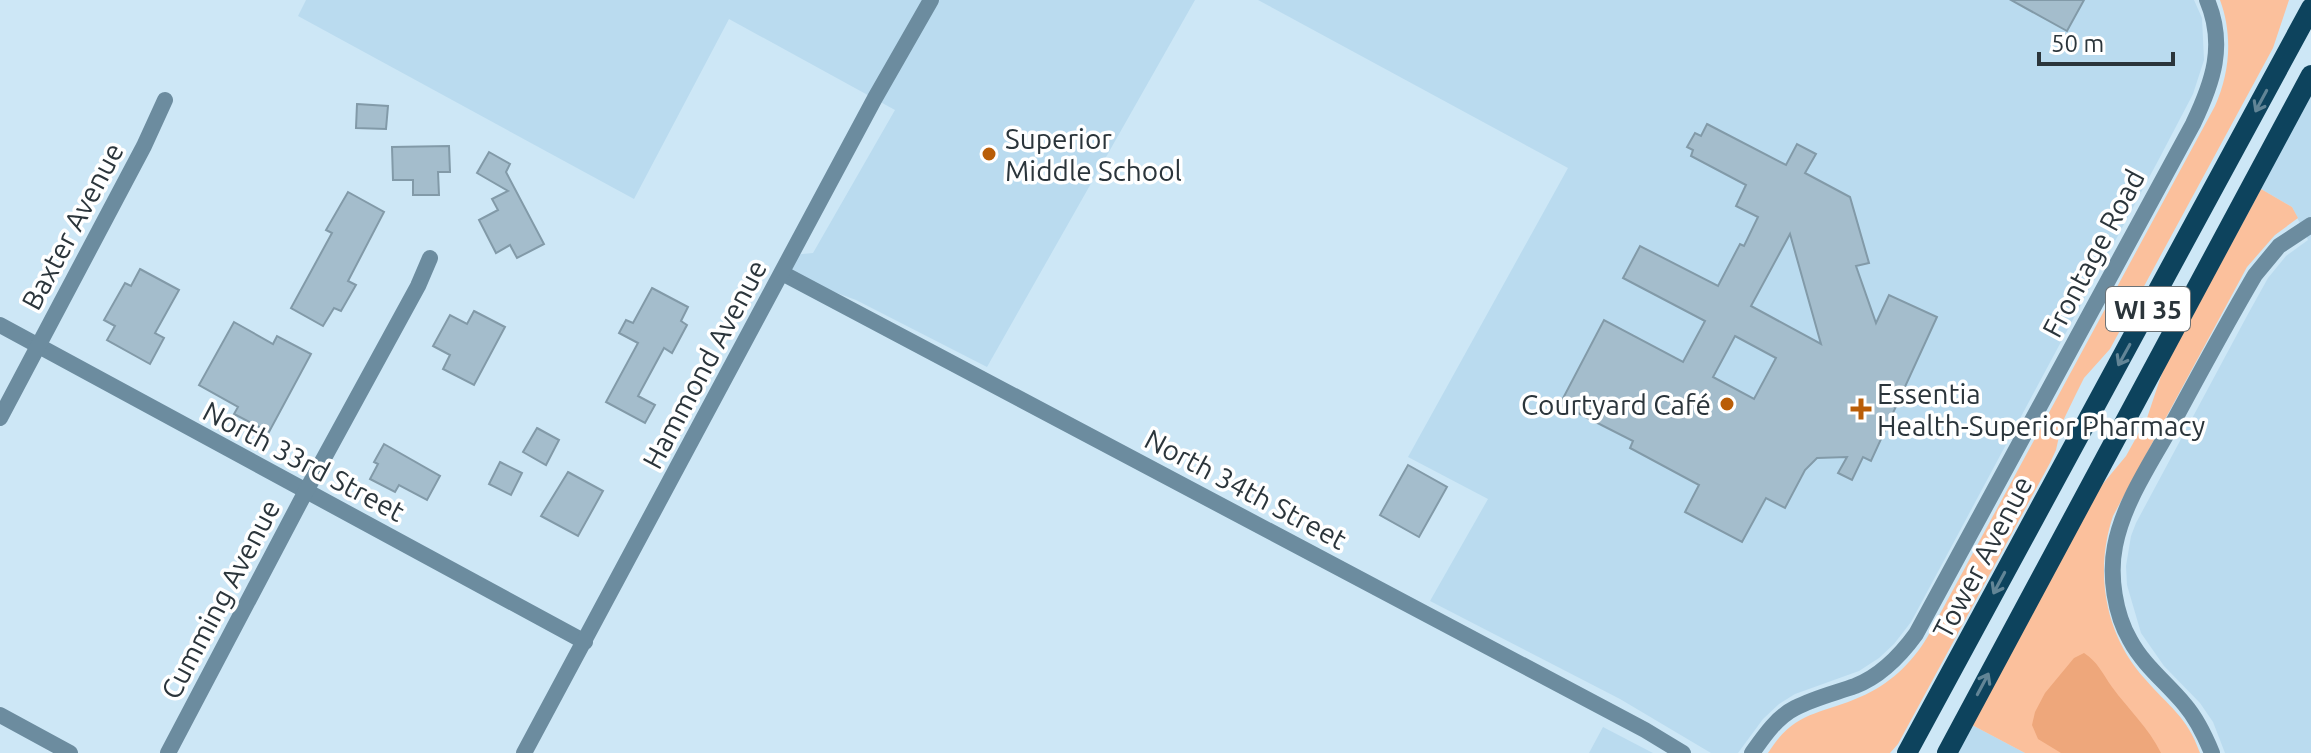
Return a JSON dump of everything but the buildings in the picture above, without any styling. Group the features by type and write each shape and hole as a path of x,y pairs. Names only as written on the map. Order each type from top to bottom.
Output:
{"main road":[{"name":"Tower Avenue","path":"1907,753 2311,8"},
{"name":"WI 35","path":"1947,753 2311,75"}],"street":[{"name":"Hammond Avenue","path":"524,753 875,98 931,0"},
{"name":"Frontage Road","path":"1752,753 1781,717 1795,708 1872,677 1896,659 1916,634 2208,92 2216,65 2217,42 2207,0"},
{"name":"Baxter Avenue","path":"0,418 144,146 165,100"},
{"path":"2212,753 2185,704 2155,674 2130,640 2114,588 2115,546 2123,520 2144,475 2255,275 2279,246 2311,225"},
{"name":"Cumming Avenue","path":"168,753 418,286 430,258"},
{"name":"North 34th Street","path":"782,273 1683,753"},
{"name":"North 33rd Street","path":"0,325 585,642"},
{"path":"0,715 70,753"}],"shaded area":[{"name":"Superior Middle School","path":"306,0 1195,0 987,367 856,300 782,273 792,255 813,253 895,110 729,19 634,199 298,16"},
{"path":"1258,0 2194,0 2202,18 2204,60 2193,94 1911,622 1894,644 1859,671 1795,694 1779,704 1763,719 1738,753 1711,753 1620,699 1430,601 1488,499 1408,457 1568,168"},
{"path":"2220,0 2289,0 2273,48 2110,349 2084,378 2062,423 2050,463 1898,744 1890,753 1768,753 1798,721 1860,697 1890,680 1915,655 1928,636 2215,106 2224,80 2228,54 2227,27"},
{"path":"2311,94 2311,753 2225,753 2213,722 2200,703 2164,666 2141,633 2127,585 2126,566 2136,523 2268,278 2286,256 2308,240 2292,207 2261,189"},
{"path":"2261,189 2292,207 2298,218 2275,235 2247,267 2113,516 2104,559 2107,602 2120,643 2131,662 2183,721 2200,753 2025,753 1972,725 2101,486 2126,456 2147,418 2163,370"},
{"path":"2084,653 2151,735 2161,753 2061,753 2038,739 2032,725 2045,693 2074,658"},
{"path":"1972,725 2025,753 1957,753"},
{"path":"1603,727 1649,751 1653,753 1589,753"}],"place":[{"name":"Superior Middle School","path":"989,154"},
{"name":"Courtyard Café","path":"1727,404"},
{"name":"Essentia Health-Superior Pharmacy","path":"1861,409"}]}
